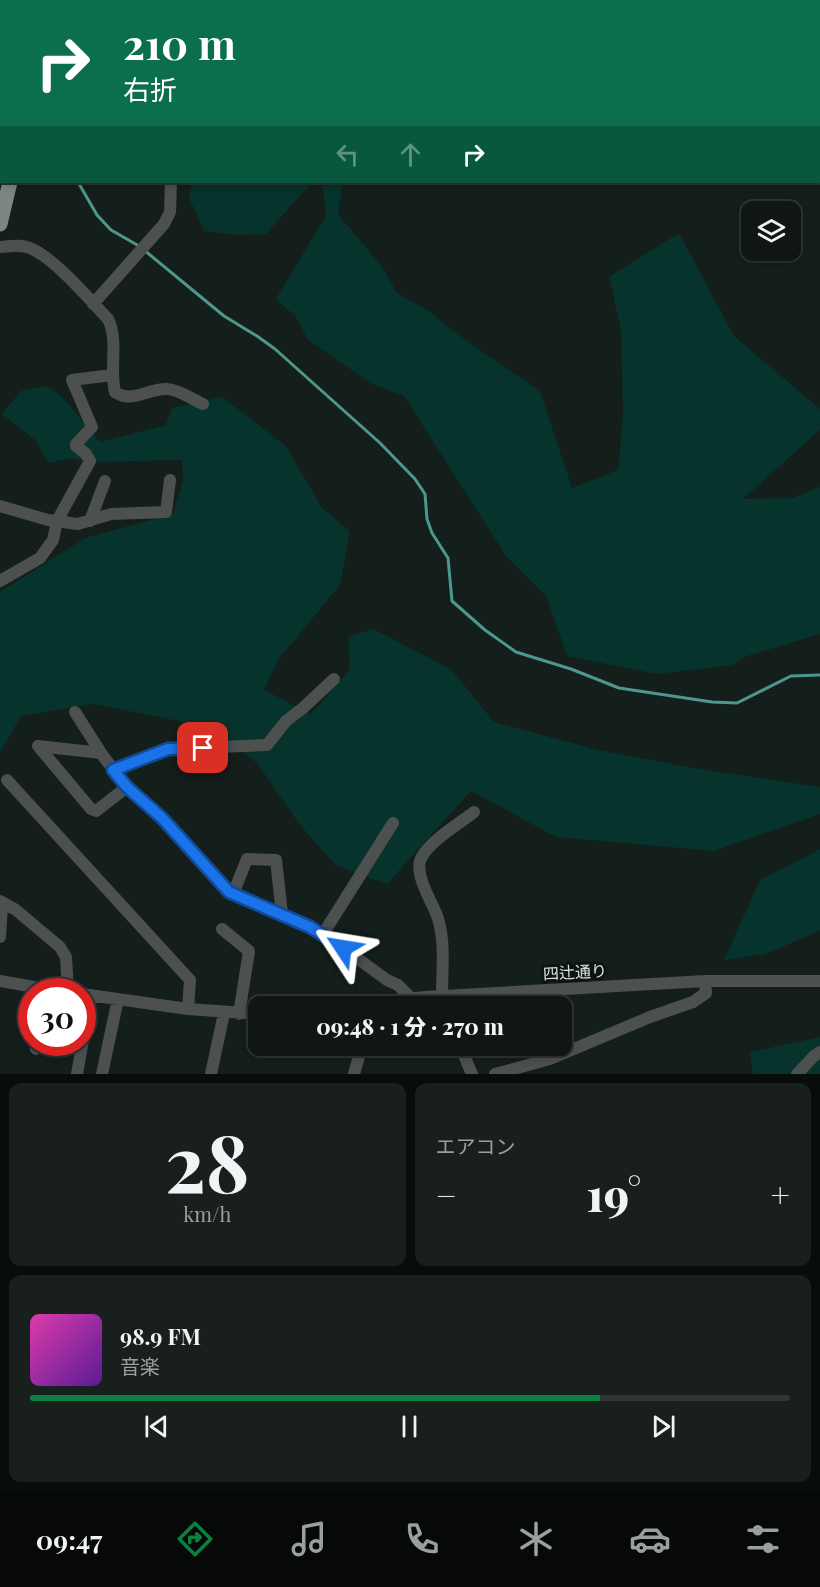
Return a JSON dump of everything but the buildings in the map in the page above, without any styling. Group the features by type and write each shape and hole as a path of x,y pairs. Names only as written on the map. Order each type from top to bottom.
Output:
{"main road":[{"path":"0,224 10,183"}],"street":[{"path":"93,304 164,224 170,212 171,183"},
{"path":"0,247 31,248 47,259 108,319 114,330 112,375 115,392 130,397 166,389 181,393 203,404"},
{"path":"0,581 40,558 53,540 57,521 90,460 76,446 92,427 72,380 112,375"},
{"path":"0,506 78,524 111,514 166,512 170,480"},
{"path":"90,521 105,481"},
{"path":"113,770 168,749 267,745 286,721 334,680"},
{"path":"75,712 101,753 127,787 162,818 191,853 229,892 323,934 387,980 398,985 409,996"},
{"path":"101,753 38,746 91,809 96,811 127,787"},
{"path":"7,780 190,980 188,1009"},
{"path":"442,996 442,934 436,913 419,876 420,862 426,850 474,812"},
{"path":"323,934 393,823"},
{"path":"233,894 247,859 276,860 282,914"},
{"path":"0,937 1,903 16,910 60,947 66,957 67,978"},
{"path":"222,929 249,951 239,1014"},
{"path":"0,981 18,984"},
{"path":"572,1050 693,1002 706,993 705,981"},
{"name":"四辻通り","path":"442,996 705,981 820,981"},
{"path":"532,991 534,996"},
{"path":"96,996 188,1009 248,1014"},
{"path":"102,1074 118,999"},
{"path":"211,1074 224,1012"},
{"path":"797,1074 820,1052"},
{"path":"77,1074 79,1056"},
{"path":"354,1074 359,1056"},
{"path":"464,1056 472,1074"},
{"path":"495,1074 556,1056"}],"green space":[{"path":"192,183 311,183 266,234 236,235 204,231 189,198"},
{"path":"322,183 343,183 338,214 383,268 397,293 426,309 468,342 540,391 572,488 618,470 623,416 621,330 609,277 679,233 734,336 820,409 820,430 743,499 793,498 820,487 820,634 744,657 732,665 657,674 567,656 546,596 506,556 404,396 372,384 308,340 296,317 276,299 326,215"},
{"path":"47,386 62,397 100,442 166,425 172,408 222,397 286,446 322,508 350,531 340,585 279,659 264,690 311,714 350,669 348,637 373,629 451,669 494,722 598,750 700,769 820,787 820,814 714,851 556,837 471,791 387,884 335,865 300,825 257,763 209,727 93,704 21,716 0,753 0,592 85,538 173,514 183,480 182,460 98,462 68,459 49,463 35,440 2,414 21,391"},
{"path":"820,849 820,931 765,954 724,960 760,880"},
{"path":"820,1037 820,1074 753,1074 750,1052"}],"waterway":[{"path":"79,183 97,215 111,230 139,246"},
{"path":"144,250 224,316 275,349 380,443 415,479 425,494 427,519 432,533 448,558 452,601 485,630 516,652 571,669 619,688 712,702 737,703 791,676 820,675"}],"route":[{"path":"203,748 168,749 113,770 127,787 162,818 191,853 229,892 310,927 343,948"}]}
